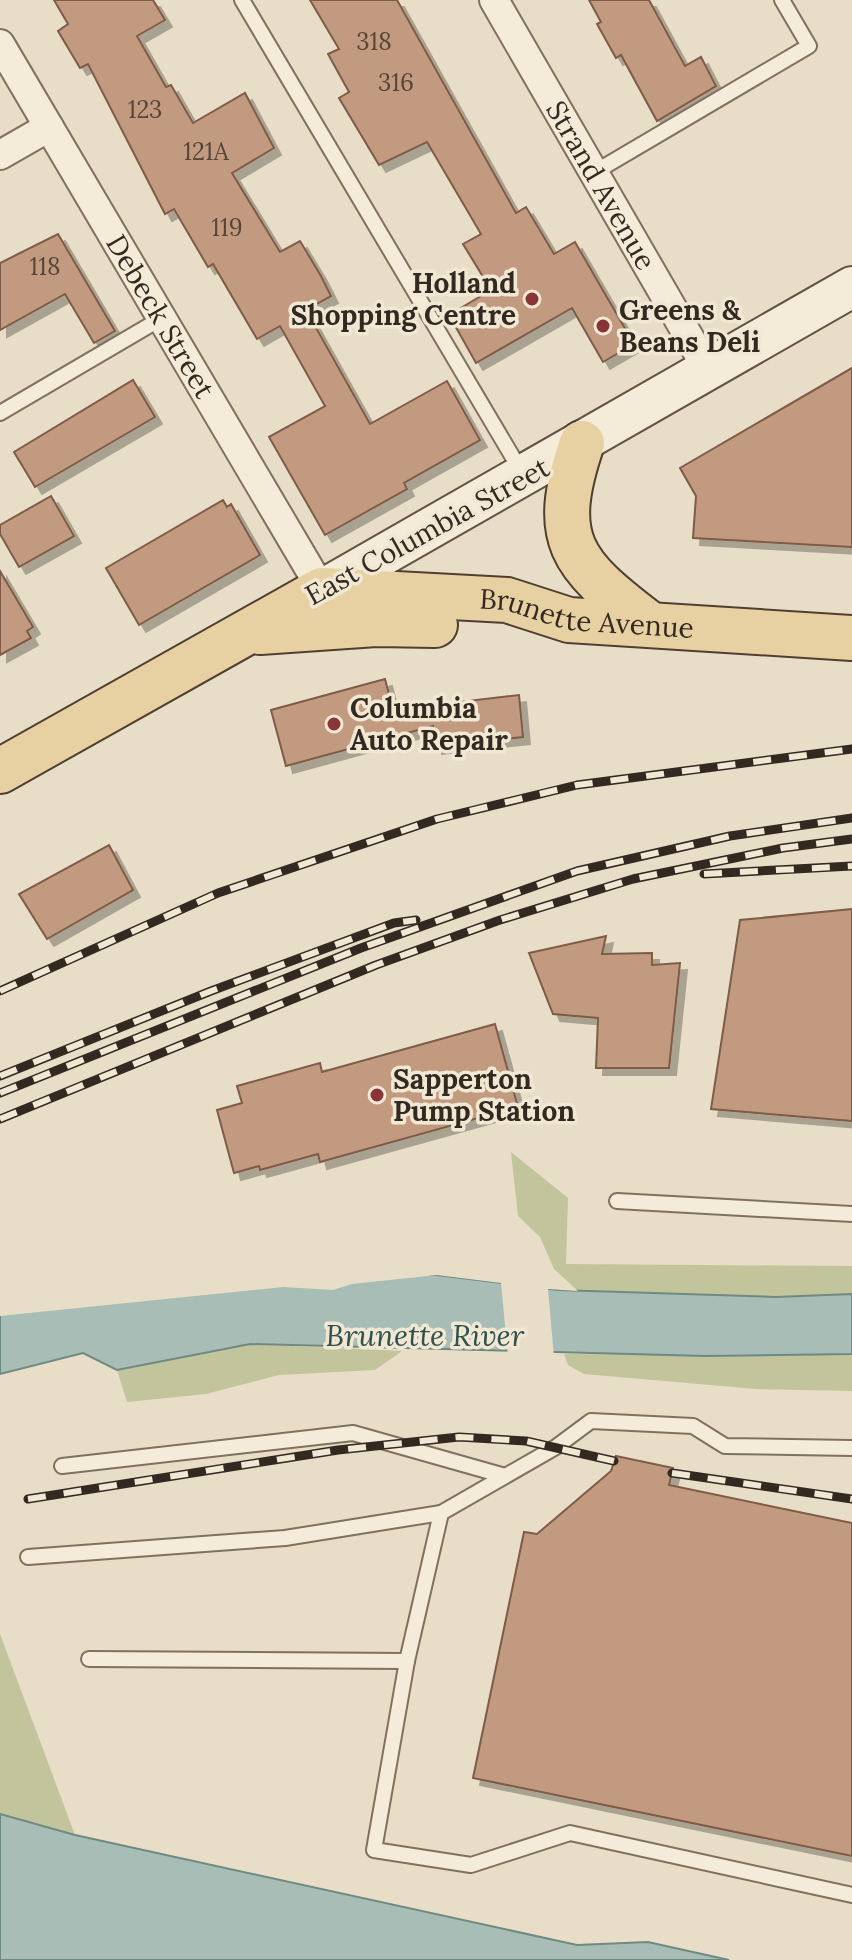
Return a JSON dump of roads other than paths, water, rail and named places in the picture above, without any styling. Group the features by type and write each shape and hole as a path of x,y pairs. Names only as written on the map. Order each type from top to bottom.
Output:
{"main road":[{"path":"582,443 569,479 569,534 580,562 598,585 647,622"},
{"name":"Brunette Avenue","path":"322,590 507,600 569,620 647,622 852,638"},
{"name":"East Columbia Street","path":"0,771 322,590"},
{"path":"243,634 363,624 493,626 569,620"}],"street":[{"name":"Strand Avenue","path":"494,0 708,370"},
{"name":"Debeck Street","path":"0,44 322,590"},
{"path":"0,155 49,127"},
{"name":"East Columbia Street","path":"322,590 852,287"}],"lane":[{"path":"242,0 524,476"},
{"path":"595,172 809,46 782,0"},
{"path":"0,413 162,318"},
{"path":"617,1201 852,1214"},
{"path":"28,1557 285,1538 441,1513 556,1447 591,1421 693,1426 725,1446 852,1448"},
{"path":"62,1466 353,1433 505,1476"},
{"path":"441,1513 407,1661 374,1850 471,1865 570,1833 852,1895"},
{"path":"89,1659 407,1661"}],"water":[{"name":"Brunette River","path":"370,1275 437,1275 558,1290 776,1297 852,1294 852,1354 705,1356 250,1344 117,1370 83,1353 0,1374 0,1300"},
{"path":"0,1814 75,1835 577,1945 648,1942 729,1960 0,1960"}],"railway":[{"path":"0,991 218,893 437,819 577,785 852,749"},
{"path":"0,1093 361,948 577,871 730,836 852,818"},
{"path":"0,1119 376,965 500,920 633,879 783,848 852,839"},
{"path":"704,874 852,866"},
{"path":"0,1076 211,991 394,923 416,920"},
{"path":"28,1499 338,1450 459,1437 526,1441 614,1461"},
{"path":"672,1473 852,1499"}],"place":[{"name":"Holland Shopping Centre","path":"532,299"},
{"name":"Greens & Beans Deli","path":"603,326"},
{"name":"Columbia Auto Repair","path":"334,724"},
{"name":"Sapperton Pump Station","path":"377,1095"}]}
